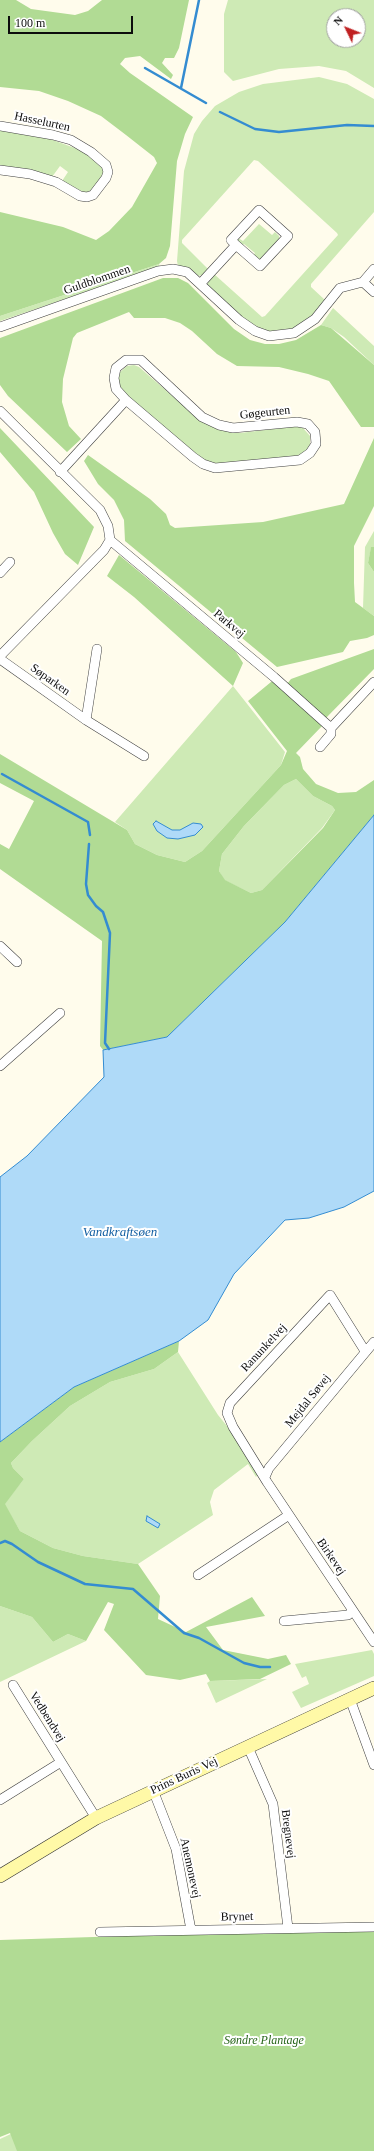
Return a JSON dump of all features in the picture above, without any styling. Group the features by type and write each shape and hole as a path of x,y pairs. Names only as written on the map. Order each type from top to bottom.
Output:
{"street":[{"name":"Hasselurten","path":"0,126 53,134 71,140 91,152 106,165 108,172 93,195 87,197 80,196 56,182 30,174 0,170"},
{"path":"259,210 288,236 260,266 236,245 231,240 259,210"},
{"path":"201,283 236,245"},
{"name":"Guldblommen","path":"0,327 158,271 173,269 187,272 201,283 239,320 255,331 269,336 294,333 315,319 340,288 363,282"},
{"path":"374,269 363,282 374,292"},
{"name":"Gøgeurten","path":"126,360 141,360 202,416 208,419 233,428 297,422 308,424 316,432 316,444 310,454 300,460 215,468 203,464 193,457 126,400 116,389 114,378 116,368 126,360"},
{"path":"60,472 126,400"},
{"path":"0,411 100,510 108,526 110,540 104,550 0,658"},
{"name":"Parkvej","path":"110,540 274,677 331,728"},
{"path":"0,573 10,562"},
{"path":"86,720 97,649"},
{"name":"Søparken","path":"0,658 86,720 144,756"},
{"path":"320,747 331,734 331,728 374,682"},
{"path":"0,946 17,962"},
{"path":"0,1066 60,1013"},
{"name":"Ranunkelvej","path":"265,1478 233,1427 227,1413 230,1403 330,1295 365,1351"},
{"name":"Mejdal Søvej","path":"265,1478 269,1468 374,1342"},
{"name":"Birkevej","path":"265,1478 353,1611 372,1637"},
{"path":"198,1575 289,1515"},
{"path":"284,1622 348,1614 353,1611"},
{"name":"Vedbendvej","path":"13,1684 96,1818"},
{"name":"Prins Buris Vej","path":"0,1876 96,1818 153,1790 374,1688"},
{"path":"350,1699 374,1765"},
{"name":"Bregnevej","path":"248,1747 272,1804 288,1928"},
{"name":"Vedbendvej","path":"0,1800 61,1762"},
{"name":"Anemonevej","path":"153,1790 176,1849 191,1930"},
{"name":"Brynet","path":"100,1932 374,1927"}],"green space":[{"path":"0,0 16,0 31,9 75,15 88,11 102,0 189,0 179,48 174,58 165,58 162,63 173,75 171,79 140,56 125,58 120,64 130,73 193,117 185,134 177,161 170,246 166,258 159,264 0,316 0,212 63,227 96,240 109,231 132,207 157,163 154,157 101,116 68,101 39,91 0,87"},
{"path":"228,0 374,0 374,88 346,71 319,66 279,69 233,81 224,72 224,14"},
{"path":"319,77 347,84 374,99 374,212 311,284 311,287 325,300 311,316 296,328 289,331 267,332 255,329 208,287 207,284 214,274 262,317 265,316 338,235 337,233 258,161 254,160 182,240 182,243 208,269 203,275 197,276 178,266 177,261 184,171 194,134 202,121 215,106 239,92 263,84"},
{"path":"0,130 42,136 80,150 101,165 104,169 104,176 92,190 85,193 62,181 68,172 60,166 52,177 0,167"},
{"path":"259,224 272,235 275,232 279,236 279,241 262,259 257,259 253,256 255,253 244,244 242,246 238,242 238,238 243,241"},
{"path":"159,264 160,267 0,321 0,316"},
{"path":"163,278 178,278 188,283 234,329 250,340 265,344 279,344 296,340 321,325 331,328 374,365 374,427 361,427 329,381 279,367 237,366 217,354 192,331 180,323 165,318 134,318 129,312 77,333 73,338 63,379 62,402 69,426 81,439 67,452 8,396 0,385 0,338"},
{"path":"333,308 374,346 374,365 344,337 331,328 321,325"},
{"path":"134,365 139,367 200,420 229,432 240,433 298,426 303,428 310,436 310,447 302,455 224,464 208,462 198,457 122,393 118,387 118,374 127,366"},
{"path":"0,428 94,527 78,565 65,554 53,533 34,492 0,452"},
{"path":"374,438 374,506 354,546 354,583 355,602 374,616 374,635 367,638 350,641 343,652 277,667 125,541 124,520 114,500 98,484 84,461 88,455 150,499 166,514 170,525 175,528 263,522 344,504"},
{"path":"374,531 374,547 371,548 368,563 374,572 374,616 363,608 365,547"},
{"path":"371,547 374,547 374,572 368,563"},
{"path":"119,555 236,652 243,663 233,686 134,597 107,576"},
{"path":"374,649 374,669 325,719 287,684 291,679"},
{"path":"271,682 276,682 323,725 296,753 300,757 303,769 316,784 338,793 356,792 374,780 374,815 285,922 167,1037 103,1050 100,1046 102,941 0,869 0,844 9,849 34,801 0,783 0,754 127,830 135,844 157,855 185,862 202,851 281,765 287,751 248,701","holes":["296,779 313,796 332,806 335,810 323,828 262,890 251,893 225,880 219,871 222,854 244,826 284,785"]},
{"path":"233,686 285,752 281,765 202,851 185,862 157,855 135,844 127,830 115,822"},
{"path":"296,779 313,796 332,806 335,810 322,828 262,890 251,893 224,880 219,871 222,854 244,826 284,785"},
{"path":"179,1341 178,1352 154,1369 110,1382 70,1406 32,1441 11,1463 13,1468 24,1479 5,1504 20,1531 53,1548 83,1556 138,1564 160,1596 158,1619 186,1632 252,1597 265,1616 206,1627 223,1650 268,1659 286,1655 291,1664 260,1679 210,1681 206,1674 180,1680 146,1675 104,1630 114,1604 108,1602 86,1641 68,1634 53,1642 32,1617 0,1606 0,1442 74,1387"},
{"path":"178,1352 218,1415 240,1442 259,1473 256,1477 248,1464 214,1490 210,1502 213,1515 138,1564 83,1556 53,1548 20,1531 4,1504 24,1479 13,1468 11,1463 32,1441 70,1406 110,1382 154,1369"},
{"path":"0,1606 32,1617 53,1642 68,1634 86,1641 0,1682"},
{"path":"372,1650 374,1654 374,1676 301,1708 292,1692 309,1684 306,1676 302,1678 295,1664"},
{"path":"267,1679 216,1703 207,1683 210,1681"},
{"name":"Søndre Plantage","path":"374,1928 374,2151 17,2151 10,2133 0,2137 0,1940"},
{"path":"13,2133 44,2151 0,2151 0,2139"}],"water":[{"name":"Vandkraftsøen","path":"374,815 374,1191 344,1207 309,1218 285,1220 234,1274 208,1320 179,1341 74,1387 0,1442 0,1177 27,1156 104,1077 103,1050 167,1037 285,922"},
{"path":"156,821 172,830 180,830 193,823 201,824 203,827 195,835 178,839 167,838 157,831 153,824"},
{"path":"147,1516 160,1524 158,1528 146,1521"}],"waterway":[{"path":"181,88 199,0"},
{"path":"145,68 206,103"},
{"path":"220,112 255,129 279,132 347,125 374,126"},
{"path":"2,774 88,822 90,835"},
{"path":"89,844 86,884 88,895 96,906 103,912 110,933 105,1043 109,1049"},
{"path":"0,1543 5,1541 12,1544 38,1562 85,1584 133,1589 184,1633 199,1638 244,1663 260,1667 270,1667"}]}
